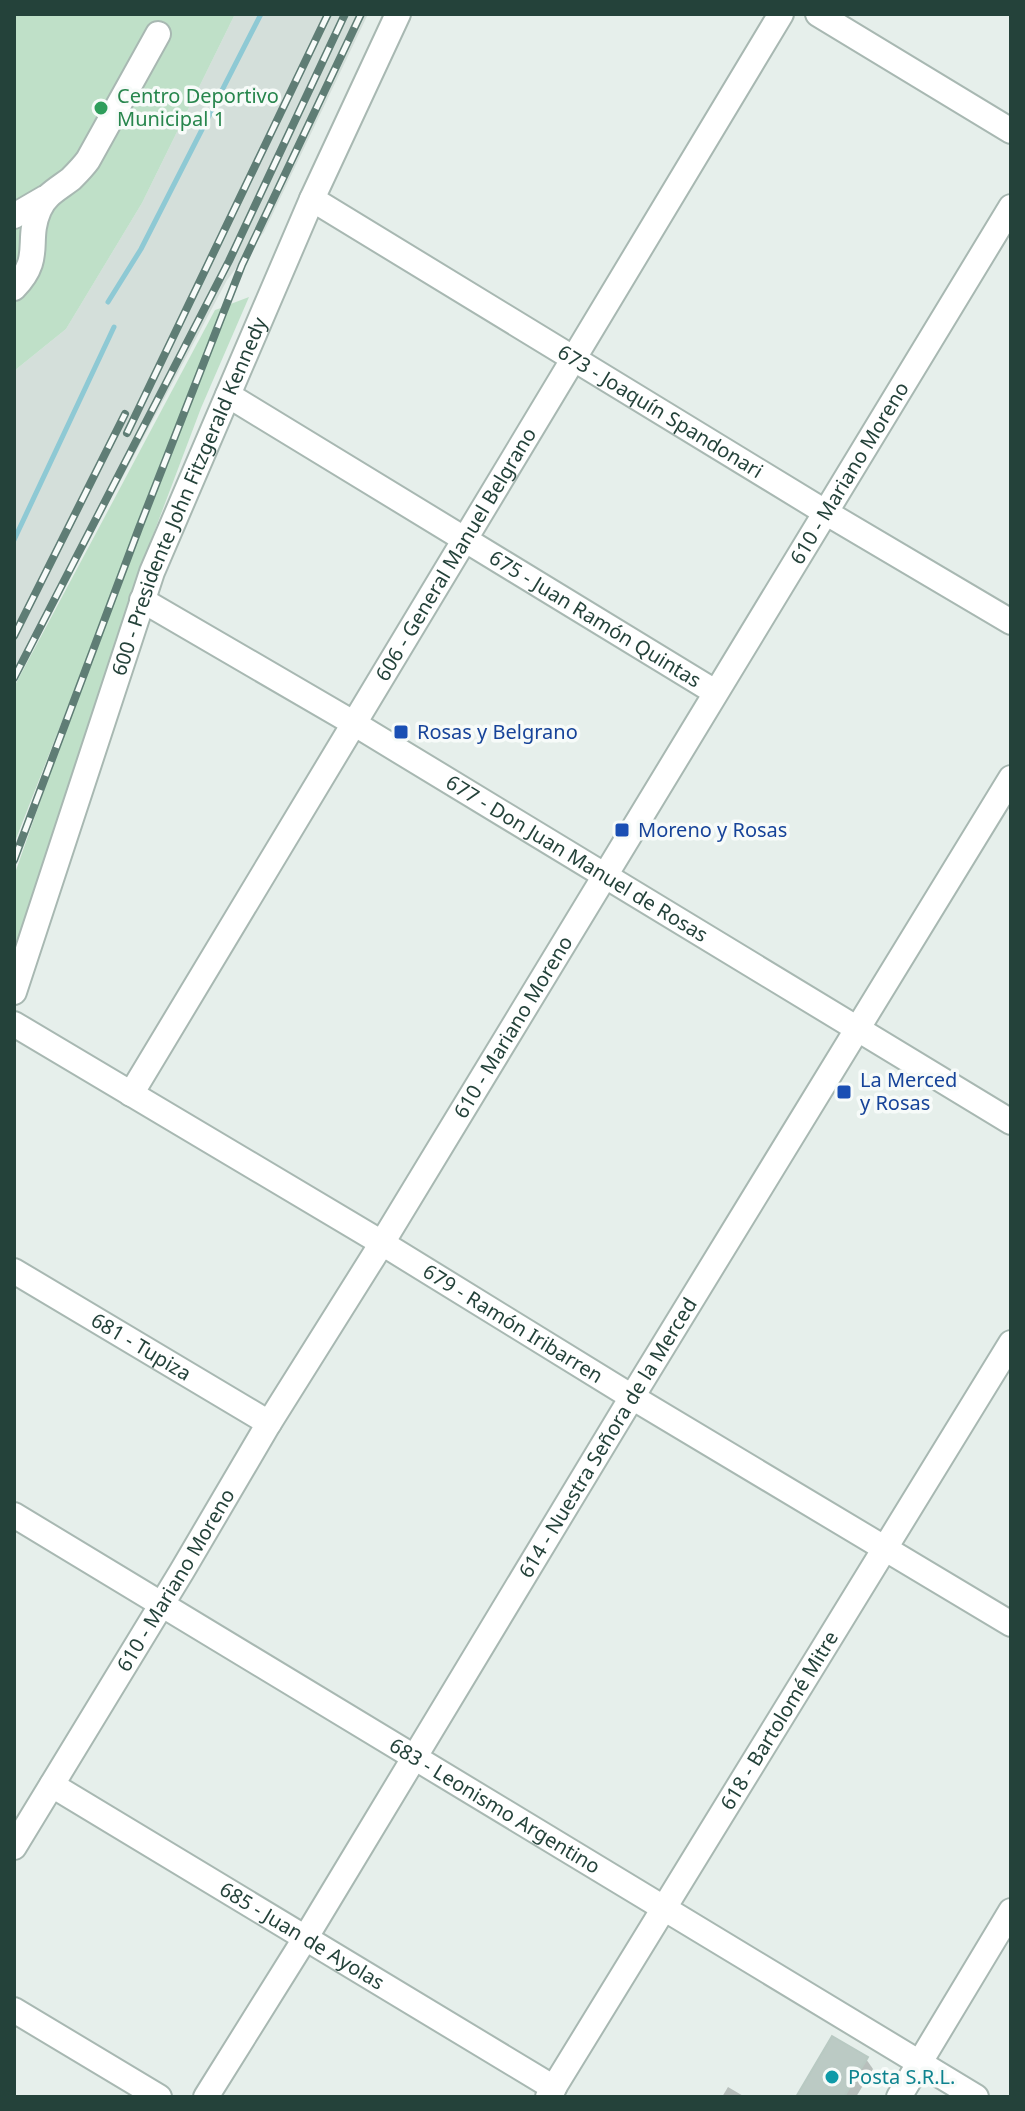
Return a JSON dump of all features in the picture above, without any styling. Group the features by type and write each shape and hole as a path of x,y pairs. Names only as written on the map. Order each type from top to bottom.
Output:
{"street":[{"name":"600 - Presidente John Fitzgerald Kennedy","path":"14,992 142,600 312,199 398,14"},
{"name":"606 - General Manuel Belgrano","path":"131,1094 781,14"},
{"path":"818,14 1011,131"},
{"path":"14,216 45,198 77,173 88,160 158,34"},
{"path":"14,288 30,266 34,251 34,223 45,198"},
{"name":"673 - Joaquín Spandonari","path":"312,199 1011,622"},
{"name":"610 - Mariano Moreno","path":"14,1847 1011,207"},
{"name":"675 - Juan Ramón Quintas","path":"228,395 715,692"},
{"name":"677 - Don Juan Manuel de Rosas","path":"142,600 355,724 1011,1122"},
{"name":"614 - Nuestra Señora de la Merced","path":"206,2097 1011,778"},
{"name":"679 - Ramón Iribarren","path":"14,1024 1011,1624"},
{"name":"681 - Tupiza","path":"14,1271 269,1423"},
{"name":"618 - Bartolomé Mitre","path":"551,2092 1011,1343"},
{"name":"683 - Leonismo Argentino","path":"14,1515 976,2097"},
{"name":"685 - Juan de Ayolas","path":"52,1785 306,1937 551,2092"},
{"path":"899,2097 1011,1911"},
{"path":"14,2010 159,2097"}],"shaded area":[{"path":"235,14 368,14 264,232 227,280 14,682 14,371 66,329 142,203"}],"green space":[{"name":"Centro Deportivo Municipal 1","path":"14,14 235,14 142,203 66,329 14,371"},
{"path":"249,297 201,408 130,596 14,952 14,876 93,651 228,305"},
{"path":"224,307 14,844 14,687 215,310"}],"building":[{"name":"Posta S.R.L.","path":"832,2036 868,2057 844,2097 796,2097"}],"waterway":[{"path":"108,302 141,249 261,14"},
{"path":"14,540 114,327"}],"railway":[{"path":"127,433 328,14"},
{"path":"14,678 229,261 345,14"},
{"path":"14,860 242,265 361,14"},
{"path":"14,636 125,414"}],"place":[{"name":"Centro Deportivo Municipal 1","path":"101,108"},
{"name":"Rosas y Belgrano","path":"401,732"},
{"name":"Moreno y Rosas","path":"622,830"},
{"name":"La Merced y Rosas","path":"844,1092"},
{"name":"Posta S.R.L.","path":"832,2077"}]}
